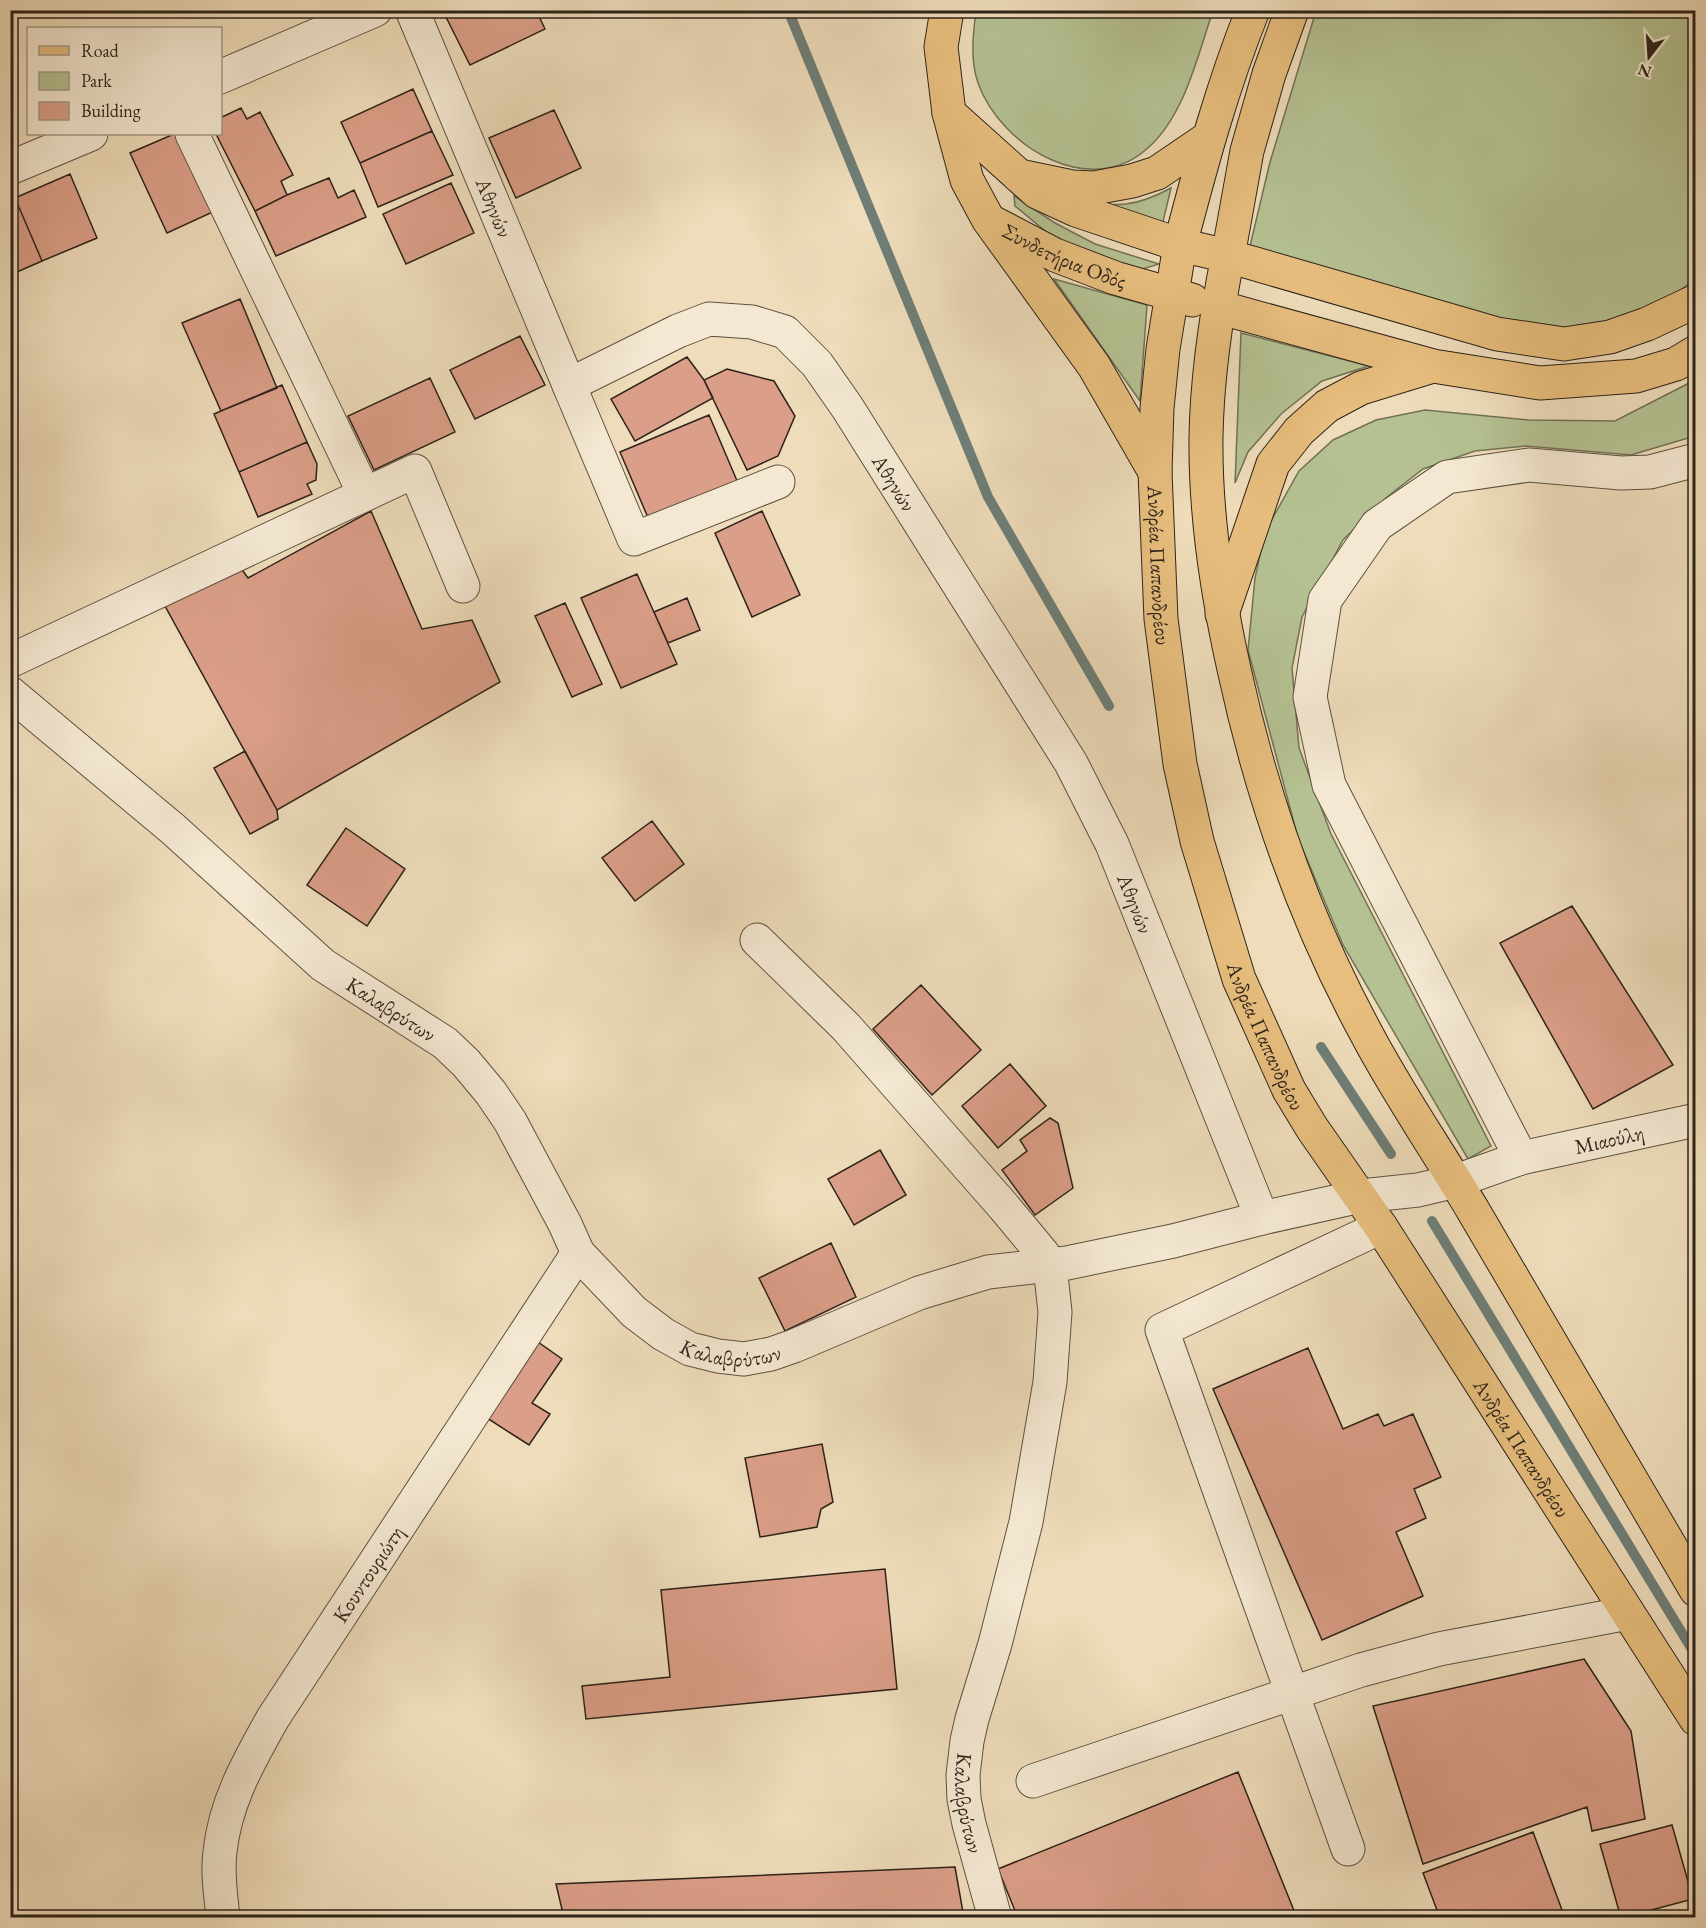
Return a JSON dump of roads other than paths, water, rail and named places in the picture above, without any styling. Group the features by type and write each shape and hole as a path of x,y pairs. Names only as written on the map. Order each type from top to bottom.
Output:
{"main road":[{"name":"Συνδετήρια Οδός","path":"947,10 941,48 949,113 967,180 988,219 1065,259 1115,278 1432,366 1540,383 1636,376 1676,364 1695,352"},
{"name":"Ανδρέα Παπανδρέου","path":"1253,10 1207,139 1180,245 1163,349 1157,408 1155,472 1161,619 1180,765 1197,841 1239,979 1289,1090 1312,1128 1361,1196 1695,1719"},
{"path":"1292,10 1269,74 1247,151 1218,307 1209,378 1206,438 1208,498 1222,614 1242,707 1264,787 1299,888 1330,961 1364,1031 1403,1100 1456,1181 1695,1590"},
{"name":"Συνδετήρια Οδός","path":"949,113 1037,192 1076,210 1180,245 1228,256 1497,334 1564,344 1610,337 1647,324 1695,301"},
{"path":"1018,176 1072,187 1094,188 1132,181 1156,173 1207,139"},
{"path":"988,219 1094,366 1155,472"},
{"path":"1222,614 1273,464 1299,431 1328,406 1361,388 1432,366"}],"street":[{"path":"222,76 375,10"},
{"name":"Αθηνών","path":"412,10 569,385 678,331 709,319 752,322 785,332 817,364 1071,763 1093,803 1113,844 1262,1218"},
{"path":"10,168 89,135"},
{"path":"192,135 364,493"},
{"path":"569,385 634,539 778,482"},
{"path":"1521,1158 1329,785 1310,697 1325,600 1377,525 1447,477 1529,465 1621,473 1650,471 1695,460"},
{"path":"10,661 415,471 463,586"},
{"name":"Καλαβρύτων","path":"10,693 173,829 323,965 445,1044 466,1063 510,1121 578,1253 634,1312 663,1335 690,1349 744,1359 771,1354 794,1346 919,1293 988,1272 1050,1266 1055,1312 1050,1382 1026,1522 995,1644 972,1719 963,1775 964,1799 969,1824 995,1917"},
{"path":"757,940 846,1027 1004,1208 1043,1254 1050,1266"},
{"name":"Μιαούλη","path":"1050,1266 1173,1241 1361,1196 1418,1190 1456,1181 1521,1158 1695,1120"},
{"path":"1347,1849 1162,1330 1381,1227"},
{"name":"Κουντουριώτη","path":"223,1917 220,1853 227,1814 240,1776 273,1718 578,1253"},
{"path":"1033,1781 1361,1670 1439,1649 1628,1613"}],"waterway":[{"path":"788,10 988,497 1109,706"},
{"path":"1321,1047 1391,1154"},
{"path":"1432,1221 1696,1656"}]}
